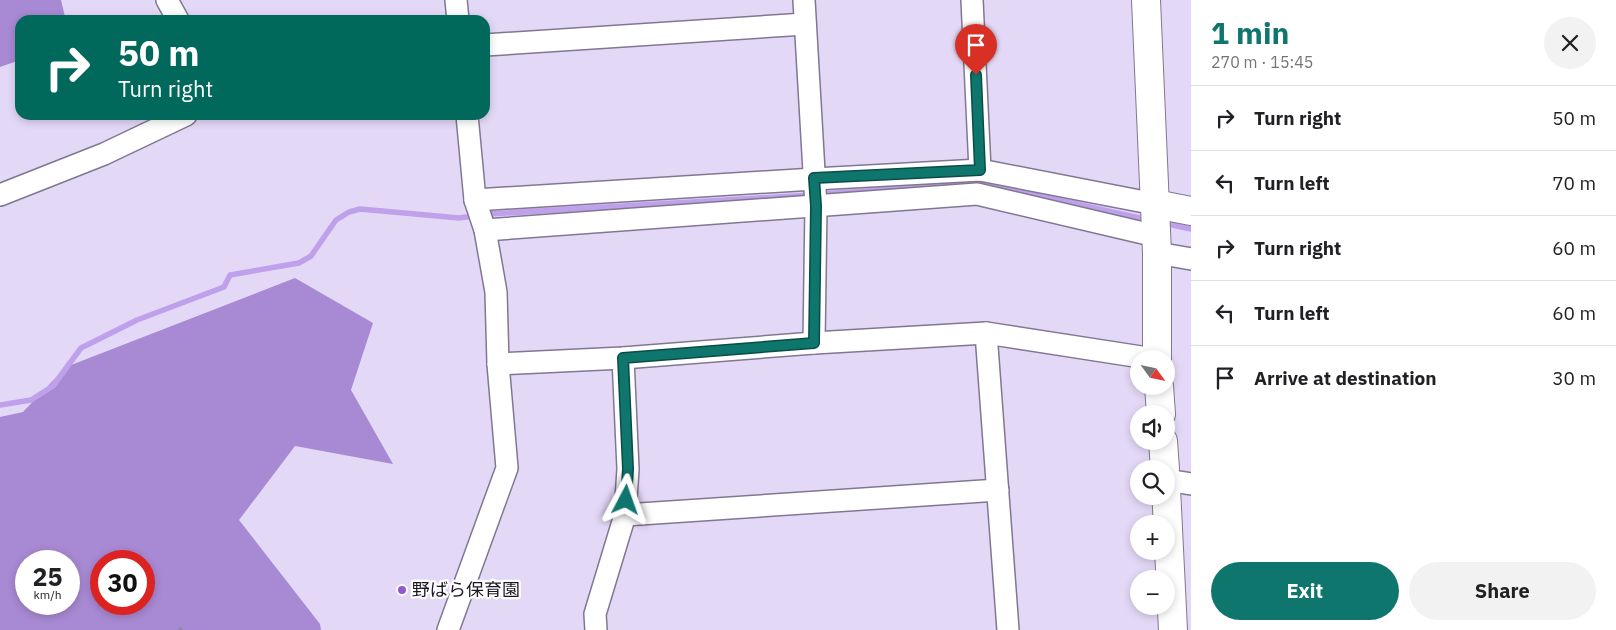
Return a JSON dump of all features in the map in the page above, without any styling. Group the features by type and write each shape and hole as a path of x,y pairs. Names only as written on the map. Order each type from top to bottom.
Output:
{"street":[{"path":"167,0 175,15"},
{"path":"456,0 458,15"},
{"path":"804,0 816,206 814,343"},
{"path":"972,0 980,170"},
{"path":"1146,0 1155,204 1156,350"},
{"path":"490,45 805,24"},
{"path":"0,195 104,154 175,120"},
{"path":"448,630 507,468 498,364 496,292 485,230 475,200 467,120"},
{"path":"475,200 814,178 980,170 1191,211"},
{"path":"485,230 977,194 1156,244 1191,260"},
{"path":"498,364 623,358 814,343 986,333 1130,355"},
{"path":"986,333 1008,630"},
{"path":"596,630 595,614 625,515 628,469 623,358"},
{"path":"1175,481 1191,484"},
{"path":"625,515 998,490"},
{"path":"1167,505 1173,630"}],"shaded area":[{"path":"0,0 61,0 65,15 15,15 15,62 0,67"},
{"path":"295,278 373,323 351,390 393,464 295,446 239,520 320,624 321,630 0,630 0,417 23,412 66,367"}],"waterway":[{"path":"821,194 982,183 1149,220"},
{"path":"0,405 31,400 53,386 81,348 137,320 224,287 230,275 299,263 311,256 336,220 349,212 360,209 459,218 489,214 811,195"},
{"path":"1163,223 1191,229"}],"place":[{"name":"野ばら保育園","path":"402,590"}],"route":[{"path":"626,500 628,469 623,358 814,343 816,206 814,178 980,170 976,75"}]}
